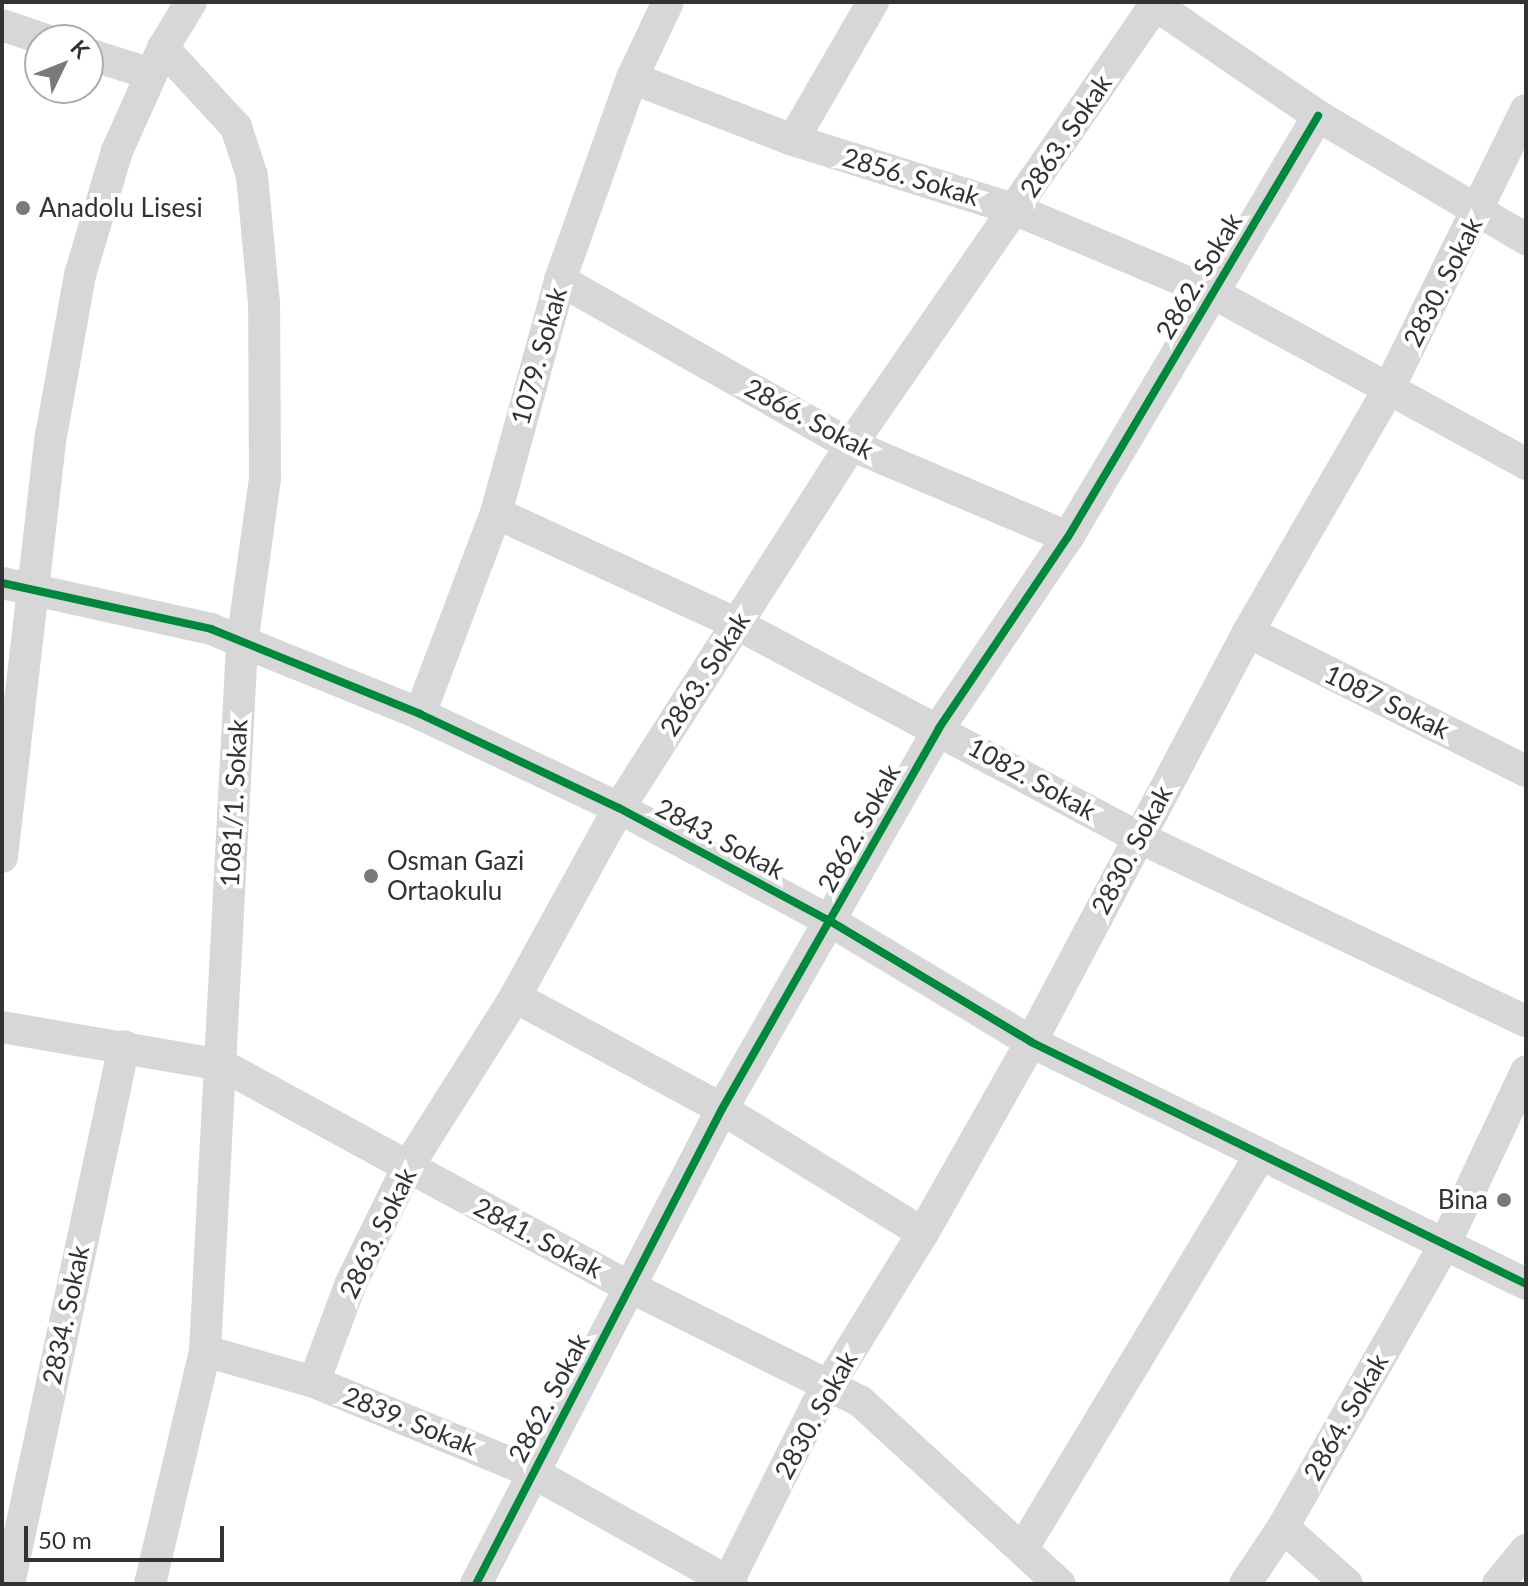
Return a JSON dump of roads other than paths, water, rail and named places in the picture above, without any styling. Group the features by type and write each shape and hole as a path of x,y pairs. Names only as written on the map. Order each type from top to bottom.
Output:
{"street":[{"path":"2,857 9,753 35,593 51,436 80,275 117,151 157,61 191,2"},
{"name":"1079. Sokak","path":"420,714 496,513 560,280 632,78 668,2"},
{"path":"793,140 873,2"},
{"path":"1154,3 1318,116 1526,239"},
{"name":"2863. Sokak","path":"314,1382 351,1283 407,1168 515,997 619,808 851,445 1016,210 1154,3"},
{"path":"2,25 24,32"},
{"path":"104,56 157,61"},
{"name":"1081/1. Sokak","path":"150,1584 205,1351 242,644 265,478 264,303 252,176 236,127 157,61"},
{"name":"2856. Sokak","path":"632,78 793,140 1016,210 1213,293 1387,392 1526,464"},
{"name":"2830. Sokak","path":"729,1583 831,1387 1031,1042 1248,632 1387,392 1478,213 1526,110"},
{"name":"2862. Sokak","path":"476,1584 722,1109 939,728 1068,537 1318,116"},
{"name":"2866. Sokak","path":"560,280 851,445 1068,537"},
{"name":"1082. Sokak","path":"496,513 737,624 939,728 1138,837 1526,1021"},
{"name":"2843. Sokak","path":"2,583 35,593 211,629 420,714 619,808 830,921 1031,1042 1443,1248 1526,1284"},
{"name":"1087 Sokak","path":"1248,632 1526,771"},
{"path":"515,997 722,1109 923,1233"},
{"name":"2841. Sokak","path":"2,1027 222,1065 630,1287 860,1401 1060,1584"},
{"name":"2834. Sokak","path":"9,1584 124,1046"},
{"name":"2864. Sokak","path":"1245,1584 1283,1527 1443,1248 1526,1072"},
{"path":"1023,1548 1260,1155"},
{"name":"2839. Sokak","path":"205,1351 314,1382 532,1472 729,1583"},
{"path":"1283,1527 1347,1584"},
{"path":"1498,1584 1526,1550"}],"place":[{"name":"Anadolu Lisesi","path":"23,208"},
{"name":"Osman Gazi Ortaokulu","path":"371,876"},
{"name":"Bina","path":"1504,1200"}]}
